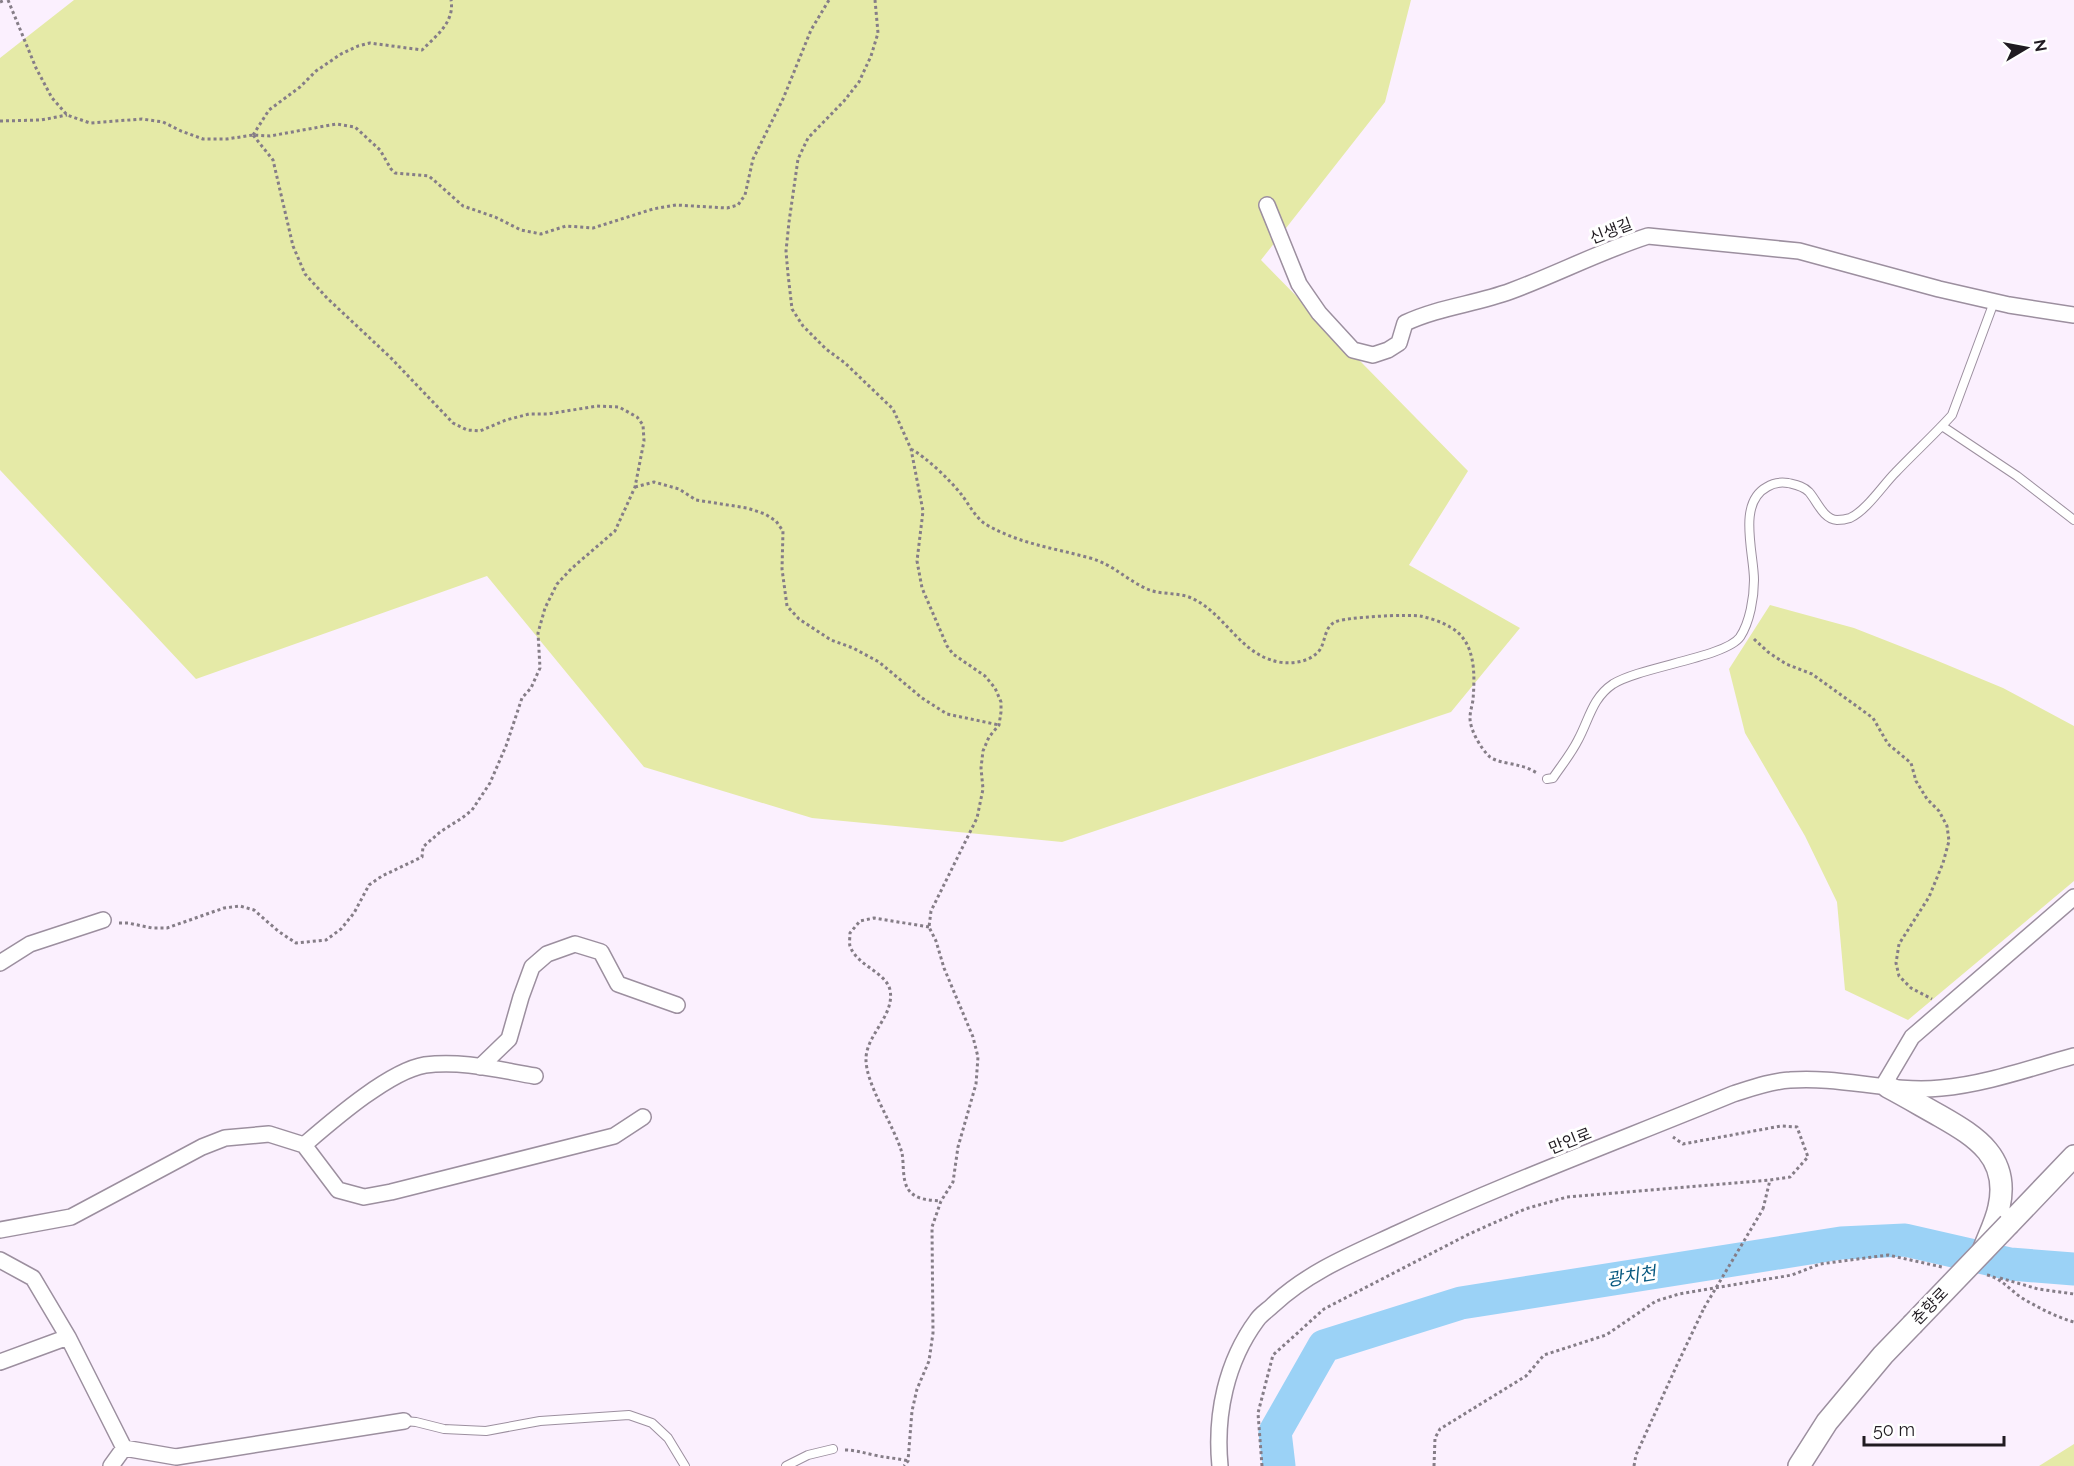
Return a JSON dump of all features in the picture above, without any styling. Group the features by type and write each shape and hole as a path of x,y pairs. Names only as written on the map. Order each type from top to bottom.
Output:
{"street":[{"name":"신생길","path":"1267,205 1299,284 1318,313 1353,350 1373,355 1399,343 1405,323 1424,314 1508,292 1648,236 1799,250 1939,289 1994,302 2074,315"},
{"path":"1983,1251 1999,1208 2000,1176 1995,1161 1982,1143 1967,1131 1885,1086 1912,1037 2074,897"},
{"path":"0,963 30,944 103,920"},
{"path":"480,1067 508,1039 532,967 546,954 575,944 601,952 618,984 677,1005"},
{"name":"만인로","path":"1220,1466 1218,1442 1222,1399 1235,1357 1257,1319 1286,1292 1328,1266 1454,1208 1733,1094 1772,1082 1819,1080 1908,1089 1941,1088 1981,1082 2074,1056"},
{"path":"304,1145 387,1080 424,1065 464,1064 535,1076"},
{"path":"0,1230 71,1216 193,1152 225,1138 269,1134 304,1145 338,1190 364,1197 614,1136 643,1117"},
{"name":"춘향로","path":"1799,1466 1827,1422 1883,1355 2074,1156"},
{"path":"0,1260 33,1278 68,1337 124,1448"},
{"path":"0,1362 68,1337"},
{"path":"124,1448 176,1457 404,1421"},
{"path":"111,1466 124,1448"}],"lane":[{"path":"1547,779 1553,778 1578,740 1601,694 1616,682 1708,653 1739,639 1753,599 1754,580 1749,528 1750,509 1756,495 1768,486 1783,482 1800,485 1809,492 1829,518 1837,520 1851,518 1942,426 1952,415 1994,302"},
{"path":"1942,426 2017,476 2074,520"},
{"path":"404,1421 444,1429 486,1431 540,1420 629,1415 652,1423 668,1438 685,1466"},
{"path":"786,1466 808,1455 833,1449"}],"path":[{"path":"0,2 6,0 36,68 52,98 67,115 90,123 142,119 163,122 203,139 270,136 336,124 355,127 380,150 391,169 396,173 429,176 463,206 495,217 521,230 541,234 566,226 593,228 630,215 676,205 728,208 738,205 745,195 753,159 783,99 811,30 830,0"},
{"path":"254,135 269,110 300,87 316,71 341,54 358,46 370,44 422,50 448,23 451,0"},
{"path":"875,0 878,33 859,82 808,138 798,159 786,251 792,309 803,326 892,409 911,449 923,511 916,561 922,588 947,646 953,654 985,676 996,688 1001,702 999,725 989,737 983,751 981,768 983,789 977,818 931,911 929,927 973,1037 978,1056 976,1084 958,1147 953,1182 941,1201 932,1227 933,1333 929,1361 916,1389 908,1461 904,1466"},
{"path":"0,121 41,120 67,115"},
{"path":"103,920 152,928 167,928 224,908 240,906 255,910 278,931 296,943 326,940 354,913 369,885 382,876 422,857 423,847 472,810 490,783 506,746 522,698 531,688 540,668 538,633 544,608 557,584 615,531 635,487 644,441 643,425 637,417 619,407 597,406 548,414 529,414 506,420 480,431 467,430 453,423 390,357 327,298 305,274 293,246 273,160 254,135"},
{"path":"911,449 923,455 961,494 971,510 985,524 1026,542 1089,557 1110,565 1148,590 1188,597 1207,606 1254,651 1271,660 1288,663 1305,661 1318,652 1327,630 1334,622 1347,618 1420,616 1450,627 1463,636 1470,650 1474,681 1471,727 1480,743 1488,755 1495,760 1521,766 1547,779"},
{"path":"635,487 654,482 679,489 696,501 747,508 776,520 783,531 782,569 787,606 799,619 831,640 853,648 879,662 922,698 947,714 999,725"},
{"path":"1742,633 1756,640 1768,652 1786,664 1812,674 1873,718 1888,744 1911,763 1916,781 1927,799 1939,811 1947,826 1949,841 1943,863 1929,897 1899,944 1896,963 1899,976 1911,988 1945,1008"},
{"path":"929,927 874,918 860,921 850,933 850,946 860,960 885,979 890,990 889,1005 884,1019 868,1046 866,1059 868,1076 889,1119 902,1153 907,1188 925,1200 941,1201"},
{"path":"1262,1466 1258,1413 1273,1355 1324,1309 1469,1234 1526,1209 1567,1197 1790,1177 1808,1157 1797,1127 1781,1126 1683,1144 1657,1125"},
{"path":"1634,1466 1636,1455 1704,1308 1763,1209 1770,1180"},
{"path":"1434,1466 1435,1438 1440,1429 1526,1376 1544,1355 1606,1335 1656,1301 1679,1294 1792,1275 1820,1264 1888,1255 1953,1269"},
{"path":"1985,1275 2038,1289 2074,1294"},
{"path":"1996,1277 2021,1297 2058,1317 2074,1322"},
{"path":"833,1449 857,1450 908,1461"}],"green space":[{"path":"74,0 1411,0 1385,102 1261,260 1468,471 1409,565 1520,628 1451,712 1062,842 812,818 644,767 487,576 196,679 0,470 0,58"},
{"path":"1770,605 1854,628 1933,659 2003,688 2074,726 2074,881 1908,1020 1845,990 1837,902 1805,836 1745,733 1729,669"},
{"path":"2074,1444 2074,1466 2039,1466"}],"waterway":[{"name":"광치천","path":"1279,1466 1275,1432 1324,1346 1461,1303 1841,1243 1905,1240 2010,1264 2074,1269"}]}
